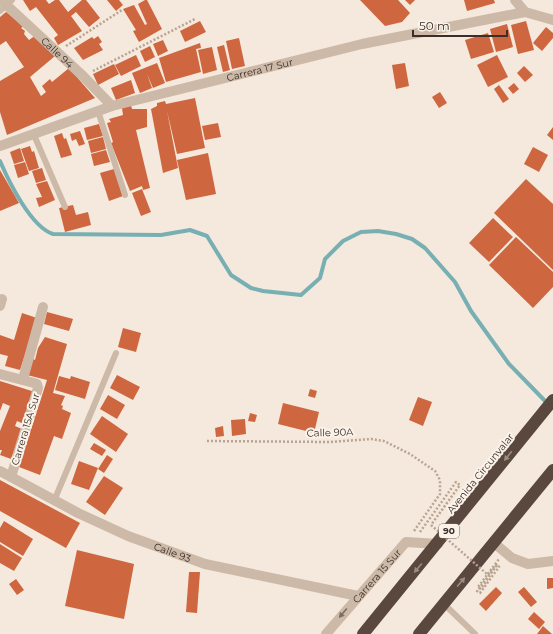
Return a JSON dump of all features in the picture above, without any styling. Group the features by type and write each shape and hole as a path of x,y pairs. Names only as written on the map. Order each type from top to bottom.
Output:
{"highway":[{"name":"Avenida Circunvalar","path":"363,634 438,544 553,400"},
{"path":"419,634 553,470"}],"street":[{"path":"515,0 526,12 553,20"},
{"name":"Calle 94","path":"5,4 57,51 112,106"},
{"name":"Carrera 17 Sur","path":"2,146 112,106 362,44 526,12"},
{"name":"Carrera 15A Sur","path":"11,477 37,393 37,384 23,380 43,308"},
{"path":"0,374 23,380"},
{"name":"Calle 93","path":"0,471 54,501 128,536 205,564 358,596"},
{"path":"409,542 438,544"},
{"name":"Carrera 15 Sur","path":"326,634 358,596 409,542"},
{"path":"494,544 512,558 528,564 553,561"}],"lane":[{"path":"98,111 125,195"},
{"path":"34,135 65,207"},
{"path":"54,501 116,353"},
{"path":"444,604 475,634"}],"path":[{"path":"57,51 122,10"},
{"path":"83,76 195,19"},
{"name":"Calle 90A","path":"207,441 330,442 371,439 384,441 410,454 435,471 440,480 440,494 409,542"},
{"path":"409,542 456,482 460,485 431,525 488,575 497,564 500,567 480,593 477,591 496,566 498,567 481,589 478,587 504,552"}],"building":[{"path":"23,0 46,0 49,4 55,0 59,0 68,12 82,0 86,0 100,18 89,27 76,12 71,16 82,31 58,45 54,38 58,35 36,7 30,11"},
{"path":"107,0 119,0 123,5 116,11"},
{"path":"147,0 162,29 139,42 133,31 136,30 123,9 134,5 145,25 147,24 138,4"},
{"path":"360,0 398,0 410,13 402,22 385,26"},
{"path":"405,0 415,0 410,5"},
{"path":"464,0 494,0 495,3 467,11"},
{"path":"6,12 24,26 21,28 25,31 24,34 29,40 36,35 55,56 30,77 41,96 46,92 42,86 50,79 52,82 69,68 95,98 7,135 0,112 0,81 24,67 6,41 0,45 0,17"},
{"path":"200,21 206,32 185,42 180,31"},
{"path":"526,21 534,50 518,54 511,25"},
{"path":"507,24 513,47 496,52 490,29"},
{"path":"546,27 553,33 553,38 542,51 533,43"},
{"path":"488,33 494,52 471,59 465,40"},
{"path":"98,36 102,42 99,44 103,50 83,60 74,48 92,37 94,39"},
{"path":"239,38 245,66 232,69 226,41"},
{"path":"163,40 168,51 158,56 153,44"},
{"path":"200,43 201,48 196,49 201,72 166,82 159,58"},
{"path":"224,45 230,70 223,72 217,47"},
{"path":"150,46 155,57 145,62 140,51"},
{"path":"212,47 217,70 203,74 198,50"},
{"path":"136,55 141,66 121,76 115,65"},
{"path":"497,55 508,77 488,87 477,65"},
{"path":"157,63 165,83 153,88 147,74 152,88 140,93 132,73"},
{"path":"405,63 409,86 396,89 392,65"},
{"path":"114,64 119,74 98,85 93,74"},
{"path":"524,66 533,75 525,82 517,73"},
{"path":"131,80 135,93 116,100 111,88"},
{"path":"514,83 519,89 513,94 508,88"},
{"path":"499,85 509,99 503,103 494,89"},
{"path":"440,92 447,103 439,108 432,97"},
{"path":"195,98 205,148 177,154 167,111 178,168 163,173 151,109 157,106 157,103 165,101 166,104"},
{"path":"131,105 132,109 147,109 147,127 136,130 150,188 143,190 142,186 130,191 111,143 113,142 107,123 111,122 109,119 123,115 122,108"},
{"path":"218,123 221,137 205,140 202,126"},
{"path":"99,124 103,136 87,140 84,128"},
{"path":"553,127 553,140 547,135"},
{"path":"80,131 85,144 79,146 76,139 72,141 70,134"},
{"path":"62,133 64,139 66,138 72,155 61,158 54,136"},
{"path":"103,137 106,149 91,153 88,141"},
{"path":"30,146 32,152 34,151 39,168 29,171 21,149"},
{"path":"533,147 548,155 539,172 524,164"},
{"path":"20,148 24,161 14,164 10,152"},
{"path":"106,150 110,162 94,166 91,154"},
{"path":"208,153 216,194 186,200 177,160"},
{"path":"25,162 29,174 18,178 14,165"},
{"path":"42,168 46,180 36,183 32,171"},
{"path":"114,169 123,196 109,201 100,173"},
{"path":"0,170 19,203 0,211"},
{"path":"526,179 553,204 553,270 494,213"},
{"path":"47,181 55,200 39,207 36,198 42,197 36,184"},
{"path":"142,189 151,212 141,216 132,193"},
{"path":"73,205 76,215 88,212 91,225 65,232 59,208"},
{"path":"493,218 513,237 489,262 469,243"},
{"path":"516,237 553,272 553,287 533,308 489,265"},
{"path":"47,312 73,319 69,331 44,324"},
{"path":"22,313 37,318 20,370 5,366 8,356 0,354 0,335 14,340"},
{"path":"123,328 141,333 136,352 118,347"},
{"path":"45,337 67,344 53,393 65,396 61,405 63,406 62,409 71,413 62,439 54,436 40,475 19,467 47,380 27,375 33,359 35,360 38,348"},
{"path":"117,375 140,387 133,400 110,388"},
{"path":"59,376 70,379 71,376 90,382 85,399 55,390"},
{"path":"0,381 35,392 24,424 17,421 15,426 22,429 11,459 0,455 2,450 0,450 0,431 10,406 3,403 0,411"},
{"path":"310,389 317,391 315,398 308,396"},
{"path":"108,395 125,405 117,419 100,409"},
{"path":"418,397 432,402 423,426 409,420"},
{"path":"283,403 319,412 314,433 278,424"},
{"path":"250,413 257,415 255,422 248,421"},
{"path":"102,416 128,434 116,452 90,434"},
{"path":"245,419 246,434 232,436 231,420"},
{"path":"223,426 224,436 216,437 215,428"},
{"path":"94,443 106,450 102,456 90,449"},
{"path":"107,455 113,459 104,473 98,469"},
{"path":"79,461 98,468 89,490 71,484"},
{"path":"104,476 123,488 105,515 86,502"},
{"path":"0,480 80,523 66,548 0,511"},
{"path":"4,521 33,539 23,556 0,542 0,528"},
{"path":"0,544 22,558 14,571 0,563"},
{"path":"77,550 134,564 124,619 65,606"},
{"path":"189,572 200,572 197,613 186,612"},
{"path":"547,578 553,578 553,588 547,589"},
{"path":"16,579 24,590 17,595 9,584"},
{"path":"496,587 502,593 486,611 479,604"},
{"path":"524,587 537,602 531,607 518,592"},
{"path":"534,612 545,622 539,629 528,619"},
{"path":"543,626 552,634 537,634"}],"waterway":[{"path":"0,161 15,191 29,213 37,223 45,230 53,234 161,235 190,230 207,236 231,275 251,288 263,291 301,295 320,278 325,259 343,241 361,232 378,231 396,234 412,239 425,248 455,282 471,311 509,364 547,403"}]}
